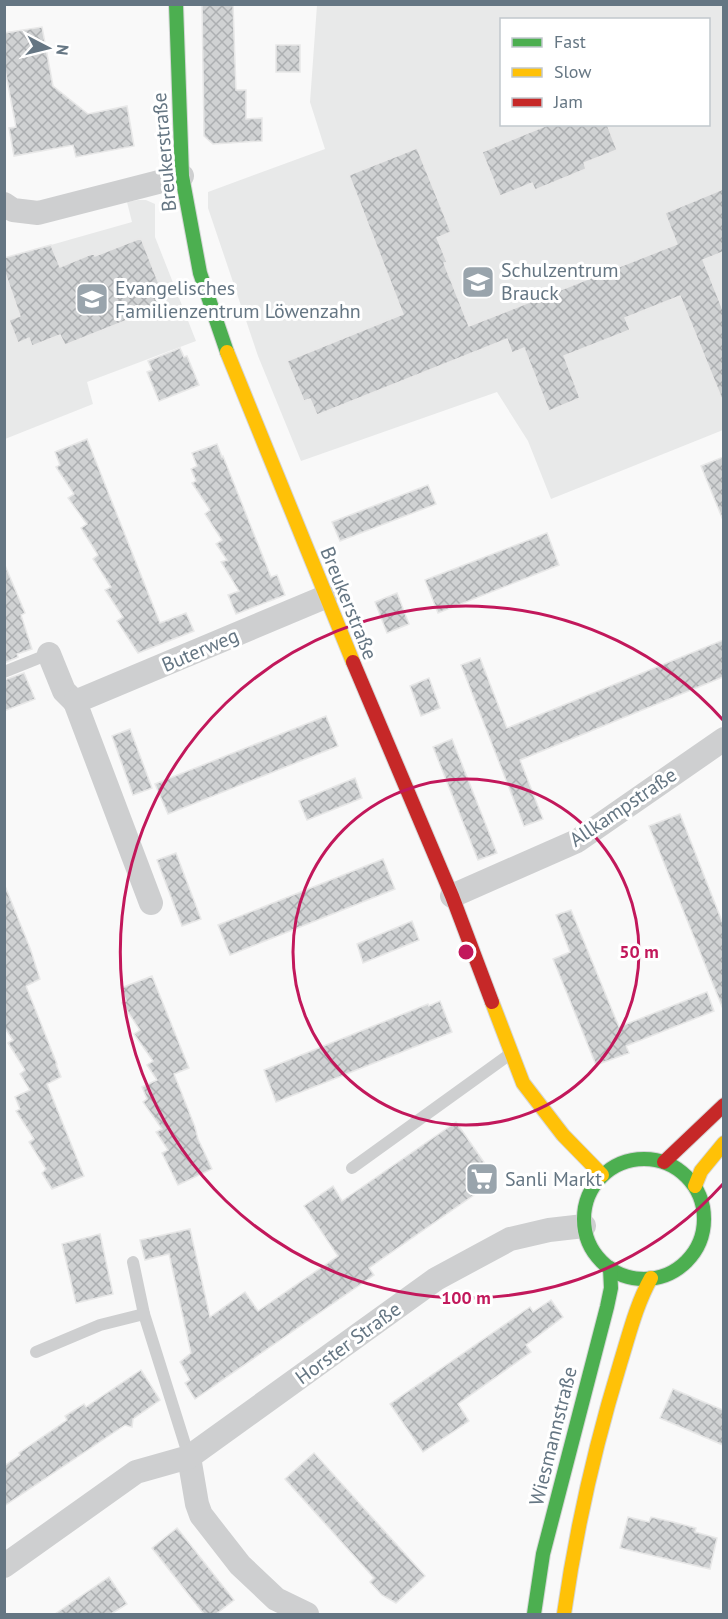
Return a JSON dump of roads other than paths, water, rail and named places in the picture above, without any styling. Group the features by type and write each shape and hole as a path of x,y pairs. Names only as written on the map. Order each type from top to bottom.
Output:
{"street":[{"name":"Breukerstraße","path":"176,4 182,176 200,273 219,331 325,597 452,896 523,1083 563,1135 602,1175"},
{"path":"4,204 13,210 38,213 182,176"},
{"name":"Buterweg","path":"75,702 325,597"},
{"path":"49,654 64,691 75,702 151,903"},
{"name":"Allkampstraße","path":"452,896 577,841 723,739"},
{"path":"664,1162 723,1105"},
{"path":"695,1186 701,1171 723,1143"},
{"path":"651,1158 664,1162 684,1173 695,1186 703,1206 704,1225 699,1244 689,1259 674,1272 656,1278 637,1279 619,1274 603,1264 591,1249 584,1226 588,1193 602,1175 614,1166 632,1159 651,1158"},
{"name":"Horster Straße","path":"4,1566 136,1472 189,1457 436,1279 510,1239 549,1230 584,1226"},
{"name":"Wiesmannstraße","path":"564,1614 557,1556 611,1288 610,1268"},
{"name":"Wiesmannstraße","path":"534,1614 605,1419 642,1294 651,1278"},
{"path":"189,1457 196,1504 201,1515 272,1607 307,1614"}],"lane":[{"path":"4,672 49,654"},
{"path":"352,1168 511,1054"},
{"path":"133,1262 144,1314 189,1457"},
{"path":"36,1352 100,1324 144,1314"}],"place":[{"name":"Schulzentrum Brauck","path":"478,282"},
{"name":"Evangelisches Familienzentrum Löwenzahn","path":"92,299"},
{"name":"Sanli Markt","path":"482,1179"}]}
